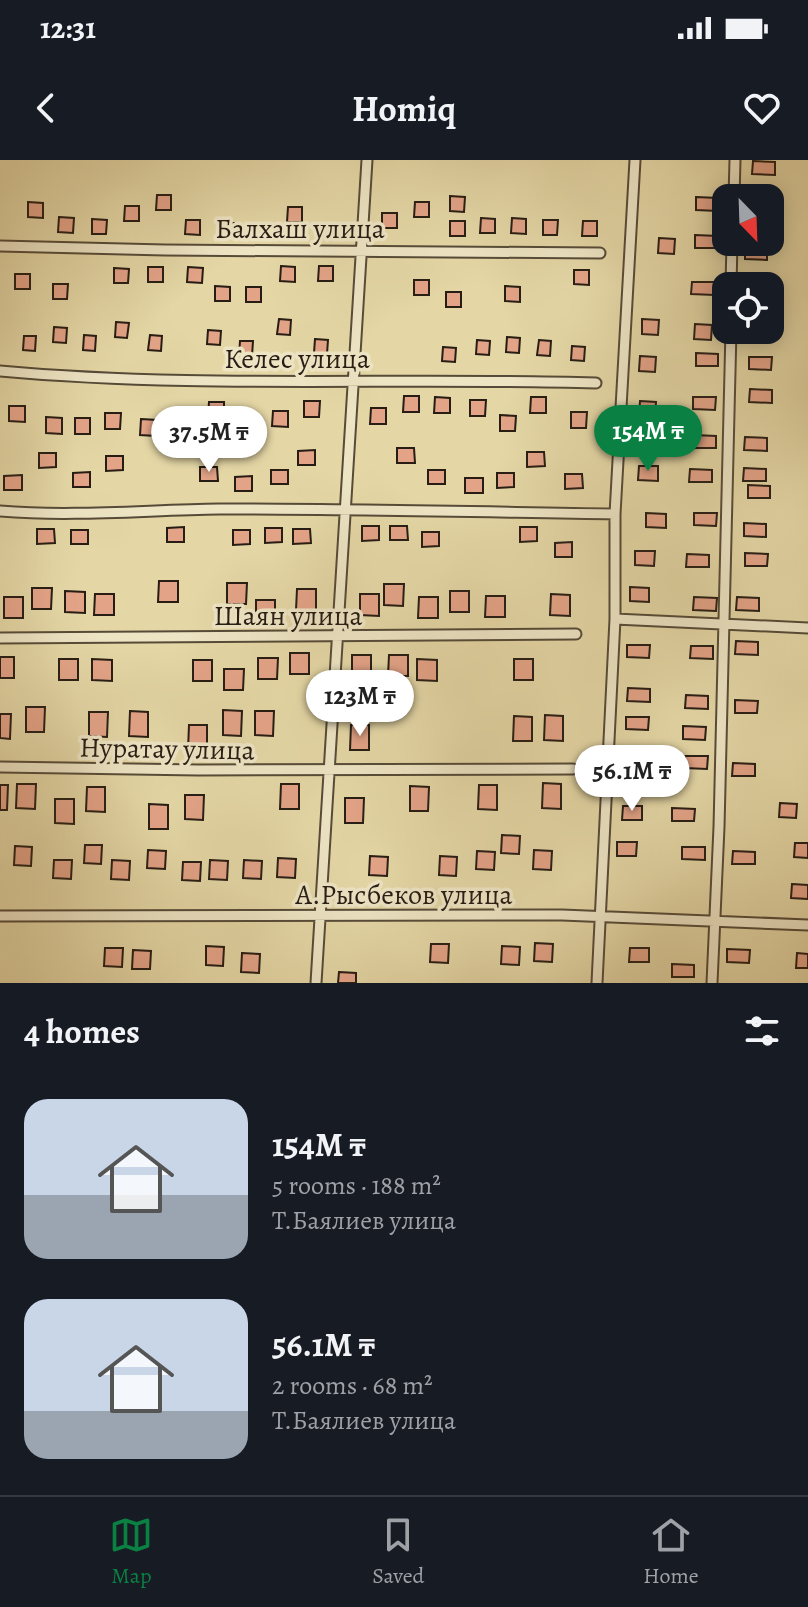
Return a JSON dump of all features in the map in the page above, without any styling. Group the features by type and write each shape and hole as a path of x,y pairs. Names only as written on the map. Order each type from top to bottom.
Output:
{"street":[{"path":"316,983 367,160"},
{"path":"597,983 615,619 615,514 635,160"},
{"path":"734,184 735,160"},
{"name":"Балхаш улица","path":"0,246 600,253"},
{"path":"712,983 725,626 731,344"},
{"name":"Келес улица","path":"0,371 82,379 468,379 596,383"},
{"path":"0,511 33,514 172,509 345,509 615,514"},
{"path":"615,619 808,628"},
{"name":"Шаян улица","path":"0,638 576,634"},
{"name":"Нуратау улица","path":"0,767 330,771 573,769"},
{"name":"А.Рысбеков улица","path":"0,916 602,917 808,925"}],"building":[{"path":"753,161 775,162 775,175 752,174"},
{"path":"157,195 171,195 171,210 156,210"},
{"path":"450,196 465,197 464,212 450,211"},
{"path":"696,197 712,198 712,211 696,210"},
{"path":"28,202 43,203 43,218 28,217"},
{"path":"415,202 429,202 429,217 414,217"},
{"path":"125,206 139,206 139,221 124,221"},
{"path":"288,207 302,207 302,222 287,222"},
{"path":"382,213 397,213 397,228 382,228"},
{"path":"59,217 74,218 73,233 58,232"},
{"path":"481,218 495,219 495,233 480,233"},
{"path":"512,218 526,219 526,234 511,233"},
{"path":"92,219 107,220 106,234 92,234"},
{"path":"186,220 200,220 200,235 185,234"},
{"path":"543,220 558,220 557,235 543,235"},
{"path":"450,221 465,221 465,236 450,236"},
{"path":"583,221 597,221 597,236 582,236"},
{"path":"220,223 234,223 234,238 219,238"},
{"path":"695,235 712,236 712,248 695,248"},
{"path":"659,238 675,239 674,254 658,253"},
{"path":"745,256 767,256 767,260 745,259"},
{"path":"281,266 295,267 295,282 280,281"},
{"path":"319,266 333,266 333,281 318,281"},
{"path":"148,267 163,267 163,282 148,282"},
{"path":"188,267 203,268 202,283 187,282"},
{"path":"114,268 129,269 128,283 114,283"},
{"path":"574,270 589,270 589,285 574,284"},
{"path":"15,274 30,274 30,289 15,289"},
{"path":"414,280 429,280 429,295 414,295"},
{"path":"692,282 712,282 712,295 691,294"},
{"path":"53,284 68,284 67,299 53,299"},
{"path":"215,286 230,287 230,301 215,301"},
{"path":"505,286 520,287 520,302 505,301"},
{"path":"246,287 261,287 261,302 246,302"},
{"path":"446,292 461,292 461,307 446,307"},
{"path":"279,319 291,320 290,335 277,334"},
{"path":"642,319 659,320 658,335 642,334"},
{"path":"116,322 129,323 127,338 115,337"},
{"path":"695,324 712,325 711,340 694,339"},
{"path":"54,327 67,328 66,343 53,342"},
{"path":"208,330 221,331 220,345 207,344"},
{"path":"84,335 96,336 95,351 83,350"},
{"path":"150,335 162,336 161,351 148,350"},
{"path":"24,336 36,336 35,351 23,350"},
{"path":"507,337 520,338 519,353 506,352"},
{"path":"315,339 328,340 327,354 314,353"},
{"path":"477,340 490,341 489,355 476,354"},
{"path":"539,340 551,341 550,356 537,355"},
{"path":"240,341 253,341 252,356 239,355"},
{"path":"572,346 585,347 584,361 571,360"},
{"path":"443,347 456,348 455,362 442,361"},
{"path":"696,353 718,354 718,366 696,366"},
{"path":"640,356 656,357 655,372 639,371"},
{"path":"749,357 772,357 771,370 749,369"},
{"path":"750,389 772,390 772,403 749,402"},
{"path":"404,396 419,396 419,412 403,412"},
{"path":"435,397 450,398 450,413 434,413"},
{"path":"531,397 546,397 546,413 530,413"},
{"path":"693,397 716,397 715,410 693,409"},
{"path":"470,400 486,400 485,416 470,416"},
{"path":"304,401 320,401 319,417 304,417"},
{"path":"640,401 656,402 655,417 639,416"},
{"path":"209,402 224,402 224,418 208,417"},
{"path":"9,406 25,406 25,422 9,421"},
{"path":"371,408 386,408 386,424 370,424"},
{"path":"273,411 288,411 288,427 272,426"},
{"path":"571,412 587,412 586,428 571,428"},
{"path":"105,413 121,413 120,429 105,429"},
{"path":"500,415 516,416 515,431 500,431"},
{"path":"46,417 62,418 62,434 46,433"},
{"path":"244,417 260,417 259,433 244,433"},
{"path":"75,418 90,418 90,434 75,434"},
{"path":"176,418 192,418 192,434 176,434"},
{"path":"141,419 157,420 156,436 140,435"},
{"path":"635,435 652,436 651,451 634,450"},
{"path":"694,435 716,436 716,448 694,448"},
{"path":"745,437 767,438 767,451 744,450"},
{"path":"397,448 414,448 415,463 397,463"},
{"path":"315,450 315,465 298,465 298,451"},
{"path":"527,452 544,452 545,466 527,467"},
{"path":"39,453 56,453 56,467 39,468"},
{"path":"106,456 123,456 123,470 106,471"},
{"path":"639,466 658,466 658,481 638,480"},
{"path":"200,467 217,467 218,481 200,481"},
{"path":"744,468 766,469 766,481 743,481"},
{"path":"690,469 712,470 712,482 689,482"},
{"path":"271,470 288,470 288,484 271,484"},
{"path":"428,470 445,470 445,484 428,484"},
{"path":"90,472 90,487 73,487 73,473"},
{"path":"497,473 514,473 514,487 497,488"},
{"path":"565,474 582,474 583,488 565,489"},
{"path":"22,475 22,490 4,490 4,476"},
{"path":"252,476 252,491 235,491 235,477"},
{"path":"465,478 483,478 483,493 465,493"},
{"path":"748,485 770,486 770,498 748,498"},
{"path":"646,513 666,514 666,528 646,527"},
{"path":"694,513 717,513 716,526 694,525"},
{"path":"744,523 766,524 766,537 744,536"},
{"path":"362,526 379,526 379,540 362,541"},
{"path":"390,526 407,526 408,540 390,540"},
{"path":"184,527 184,542 167,542 167,528"},
{"path":"520,527 537,527 537,541 520,542"},
{"path":"265,528 282,528 282,542 265,543"},
{"path":"37,529 54,529 55,543 37,544"},
{"path":"293,529 310,529 311,543 293,544"},
{"path":"71,530 88,530 88,544 71,544"},
{"path":"233,530 250,530 250,544 233,545"},
{"path":"422,532 439,532 439,546 422,547"},
{"path":"572,542 572,557 555,557 555,543"},
{"path":"635,551 655,551 654,566 635,565"},
{"path":"745,553 768,554 767,566 745,566"},
{"path":"687,554 709,555 709,567 686,567"},
{"path":"159,581 178,581 178,602 158,602"},
{"path":"227,583 247,583 246,604 227,604"},
{"path":"384,584 404,584 403,606 384,605"},
{"path":"630,587 649,588 649,602 630,601"},
{"path":"32,588 52,588 51,609 32,609"},
{"path":"297,589 316,589 316,610 296,610"},
{"path":"65,591 85,592 85,613 65,612"},
{"path":"450,591 469,591 469,612 450,612"},
{"path":"95,594 114,594 114,615 94,615"},
{"path":"360,594 379,594 379,616 360,615"},
{"path":"551,594 570,595 570,616 550,615"},
{"path":"486,596 505,596 505,617 485,617"},
{"path":"4,597 23,597 23,618 4,618"},
{"path":"419,597 438,597 438,618 418,618"},
{"path":"694,597 717,598 716,611 693,610"},
{"path":"737,597 759,598 759,611 736,610"},
{"path":"256,600 275,600 275,622 256,621"},
{"path":"736,641 758,642 758,655 735,654"},
{"path":"627,645 650,645 649,658 627,657"},
{"path":"691,646 713,646 713,659 690,658"},
{"path":"290,653 309,653 309,674 290,674"},
{"path":"352,655 371,655 371,676 352,676"},
{"path":"389,655 408,655 408,676 388,676"},
{"path":"0,657 14,657 14,678 0,678"},
{"path":"258,658 278,658 277,679 258,679"},
{"path":"59,659 78,659 78,680 59,680"},
{"path":"92,659 112,660 112,681 92,680"},
{"path":"417,659 437,660 437,681 417,680"},
{"path":"514,659 533,659 533,680 514,680"},
{"path":"193,660 212,660 212,681 193,681"},
{"path":"224,669 244,669 243,690 224,690"},
{"path":"628,688 650,689 650,702 627,701"},
{"path":"686,695 708,696 708,709 685,708"},
{"path":"735,700 758,701 757,713 735,713"},
{"path":"26,707 45,707 44,732 26,732"},
{"path":"223,710 242,711 241,736 223,735"},
{"path":"130,711 148,712 148,737 129,736"},
{"path":"255,711 274,711 273,736 255,735"},
{"path":"89,712 108,712 107,737 89,736"},
{"path":"0,714 11,714 10,739 0,738"},
{"path":"545,715 563,716 563,741 544,740"},
{"path":"514,716 532,717 532,741 513,741"},
{"path":"626,717 649,717 648,730 626,729"},
{"path":"189,725 207,725 207,750 188,750"},
{"path":"351,725 369,725 369,750 350,750"},
{"path":"683,726 706,727 705,740 683,739"},
{"path":"685,756 708,756 707,769 685,768"},
{"path":"733,763 755,764 755,776 732,776"},
{"path":"626,765 646,766 645,780 626,779"},
{"path":"543,783 561,784 561,809 542,808"},
{"path":"17,784 36,784 35,809 16,808"},
{"path":"281,784 299,784 299,809 280,809"},
{"path":"0,785 8,785 7,810 0,810"},
{"path":"479,785 497,785 497,810 478,809"},
{"path":"410,786 429,787 428,811 410,811"},
{"path":"87,787 105,787 105,812 86,811"},
{"path":"185,795 204,795 203,820 185,819"},
{"path":"345,798 364,798 363,823 345,823"},
{"path":"55,799 74,799 74,824 55,823"},
{"path":"780,803 797,804 796,818 779,817"},
{"path":"149,804 168,805 168,829 149,829"},
{"path":"623,806 642,806 642,820 622,820"},
{"path":"672,808 695,809 694,821 672,821"},
{"path":"502,835 520,836 519,854 501,853"},
{"path":"617,842 637,842 636,856 617,856"},
{"path":"795,843 808,843 808,858 794,857"},
{"path":"85,845 102,845 101,864 84,863"},
{"path":"15,846 32,847 31,866 14,865"},
{"path":"682,847 705,847 705,860 682,859"},
{"path":"148,850 166,851 165,869 147,868"},
{"path":"534,850 552,851 551,870 533,869"},
{"path":"477,851 495,852 494,870 476,869"},
{"path":"733,851 755,852 755,864 732,864"},
{"path":"370,856 388,857 387,876 369,875"},
{"path":"440,856 457,857 456,876 439,875"},
{"path":"278,858 296,859 295,878 277,877"},
{"path":"54,860 72,860 71,879 53,878"},
{"path":"112,860 130,861 129,880 111,879"},
{"path":"210,860 228,861 227,880 209,879"},
{"path":"244,860 262,861 261,879 243,878"},
{"path":"183,862 201,862 200,881 182,880"},
{"path":"792,884 808,885 808,899 791,898"},
{"path":"535,943 553,944 552,962 534,961"},
{"path":"431,944 449,944 448,963 430,962"},
{"path":"206,946 224,947 223,966 206,965"},
{"path":"502,946 520,947 519,965 501,964"},
{"path":"105,948 123,948 122,967 104,966"},
{"path":"630,948 649,948 649,962 629,962"},
{"path":"727,949 750,950 749,963 727,962"},
{"path":"133,950 151,951 150,969 132,969"},
{"path":"242,953 260,954 259,973 241,972"},
{"path":"797,953 808,954 808,968 796,968"},
{"path":"672,964 694,965 694,977 672,977"},
{"path":"339,972 356,973 356,983 338,983"}]}
